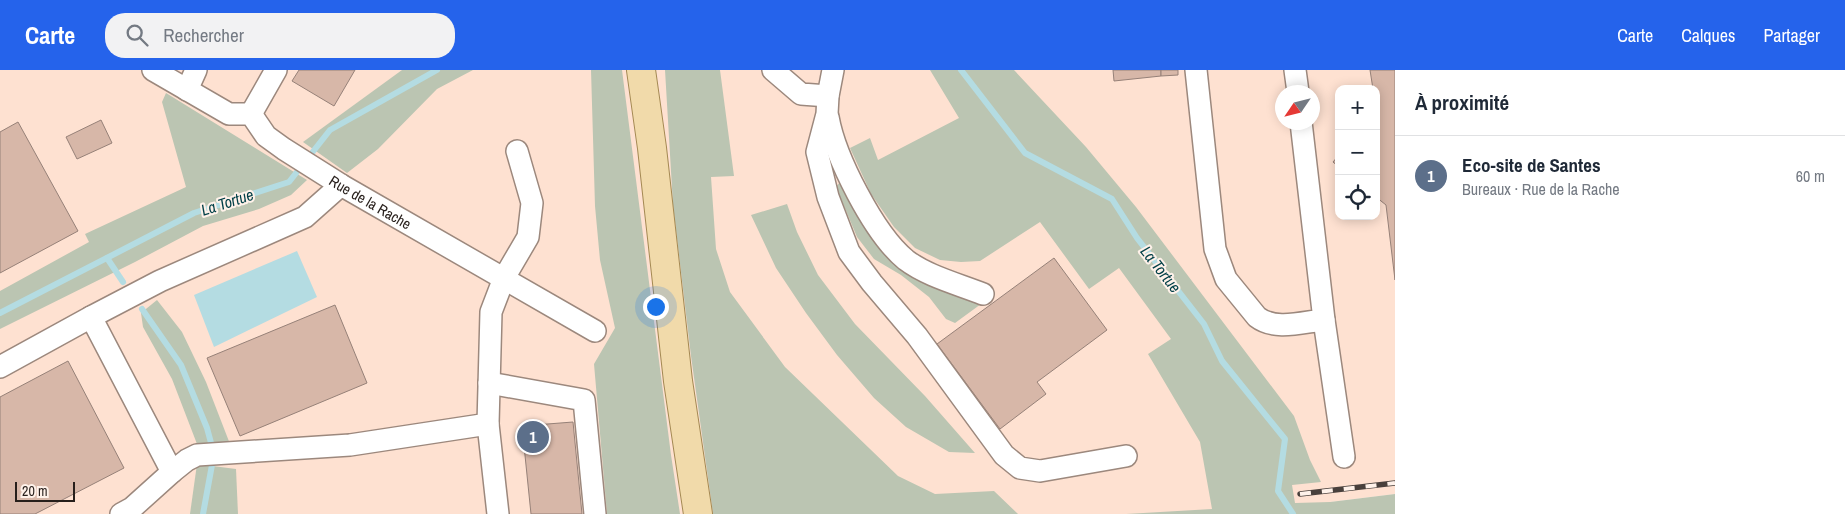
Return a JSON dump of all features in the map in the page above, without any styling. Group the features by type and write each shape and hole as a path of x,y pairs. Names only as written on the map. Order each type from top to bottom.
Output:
{"main road":[{"path":"640,70 652,148 678,381 698,514"},
{"path":"651,70 652,148"}],"street":[{"path":"153,70 229,114 251,114 276,70"},
{"path":"187,90 196,70"},
{"path":"773,70 801,94 828,105"},
{"path":"833,70 828,105 817,152 828,197 848,252 917,336 1004,455 1020,468 1040,470 1126,456"},
{"path":"1196,70 1213,240 1226,279 1257,317 1263,321 1276,325 1324,320"},
{"path":"1295,70 1297,85"},
{"path":"828,105 831,135 854,186 878,228 892,246 907,261 929,273 983,294"},
{"name":"Rue de la Rache","path":"251,114 266,136 284,150 595,332"},
{"path":"1302,130 1324,320 1344,457"},
{"path":"498,514 488,424 491,312 504,278 528,238 532,203 517,151"},
{"path":"0,367 160,281 305,217 334,180"},
{"path":"92,316 172,472"},
{"path":"489,383 584,400 595,514"},
{"path":"121,514 132,508 187,460 198,455 350,445 488,424"}],"shaded area":[{"path":"0,70 1395,70 1395,494 1330,502 1331,514 0,514"}],"green space":[{"path":"402,70 473,70 437,89 378,149 347,173 303,142"},
{"path":"591,70 622,70 680,514 607,514 594,364 615,328 600,260 595,206"},
{"path":"665,70 720,70 734,176 711,177 716,249 730,292 785,367 898,476 935,494 994,491 1018,514 713,514 691,356 673,205"},
{"path":"930,70 1014,70 1086,147 1136,207 1294,416 1310,460 1321,482 1292,485 1295,503 1330,502 1395,494 1395,514 1126,514 1212,509 1200,442 1148,354 1171,339 1119,268 1089,289 1040,222 980,261 961,262 940,260 915,248 894,227 871,194 850,148 870,138 878,160 959,118"},
{"path":"166,93 307,180 291,195 259,209 203,226 0,329 0,291 89,242 85,234 186,187 162,102"},
{"path":"840,182 857,210 981,304 955,323 946,319 929,297 901,275 874,259 857,237 836,187"},
{"path":"787,204 797,232 818,275 855,324 925,396 975,453 949,452 906,427 874,398 837,355 776,268 751,215"},
{"path":"157,300 182,332 206,382 230,444 197,444 172,379 143,327 141,313"},
{"path":"197,464 236,469 238,514 190,514"}],"water":[{"path":"297,251 317,297 214,347 194,295"}],"building":[{"path":"299,70 355,70 334,106 292,81"},
{"path":"1113,70 1161,70 1161,76 1114,81"},
{"path":"1161,70 1178,70 1178,75 1161,76"},
{"path":"1370,70 1395,70 1395,280 1386,205 1380,200 1380,85 1372,85"},
{"path":"101,120 112,143 77,159 66,137"},
{"path":"18,122 78,231 0,273 0,132"},
{"path":"1054,258 1107,330 1037,382 1046,394 1000,429 937,344"},
{"path":"335,305 367,383 240,436 207,358"},
{"path":"68,361 124,468 35,514 0,514 0,397"},
{"path":"573,422 582,514 531,514 522,426"}],"waterway":[{"name":"La Tortue","path":"0,313 194,213 289,182 330,130 437,70"},
{"name":"La Tortue","path":"961,70 1025,153 1112,199 1137,238 1204,324 1222,361 1285,439 1278,491 1293,514"},
{"path":"107,258 123,282"},
{"path":"142,309 181,365 207,428 214,454 203,514"}],"railway":[{"path":"1300,494 1395,483"}],"place":[{"name":"Eco-site de Santes","path":"533,437"}]}
